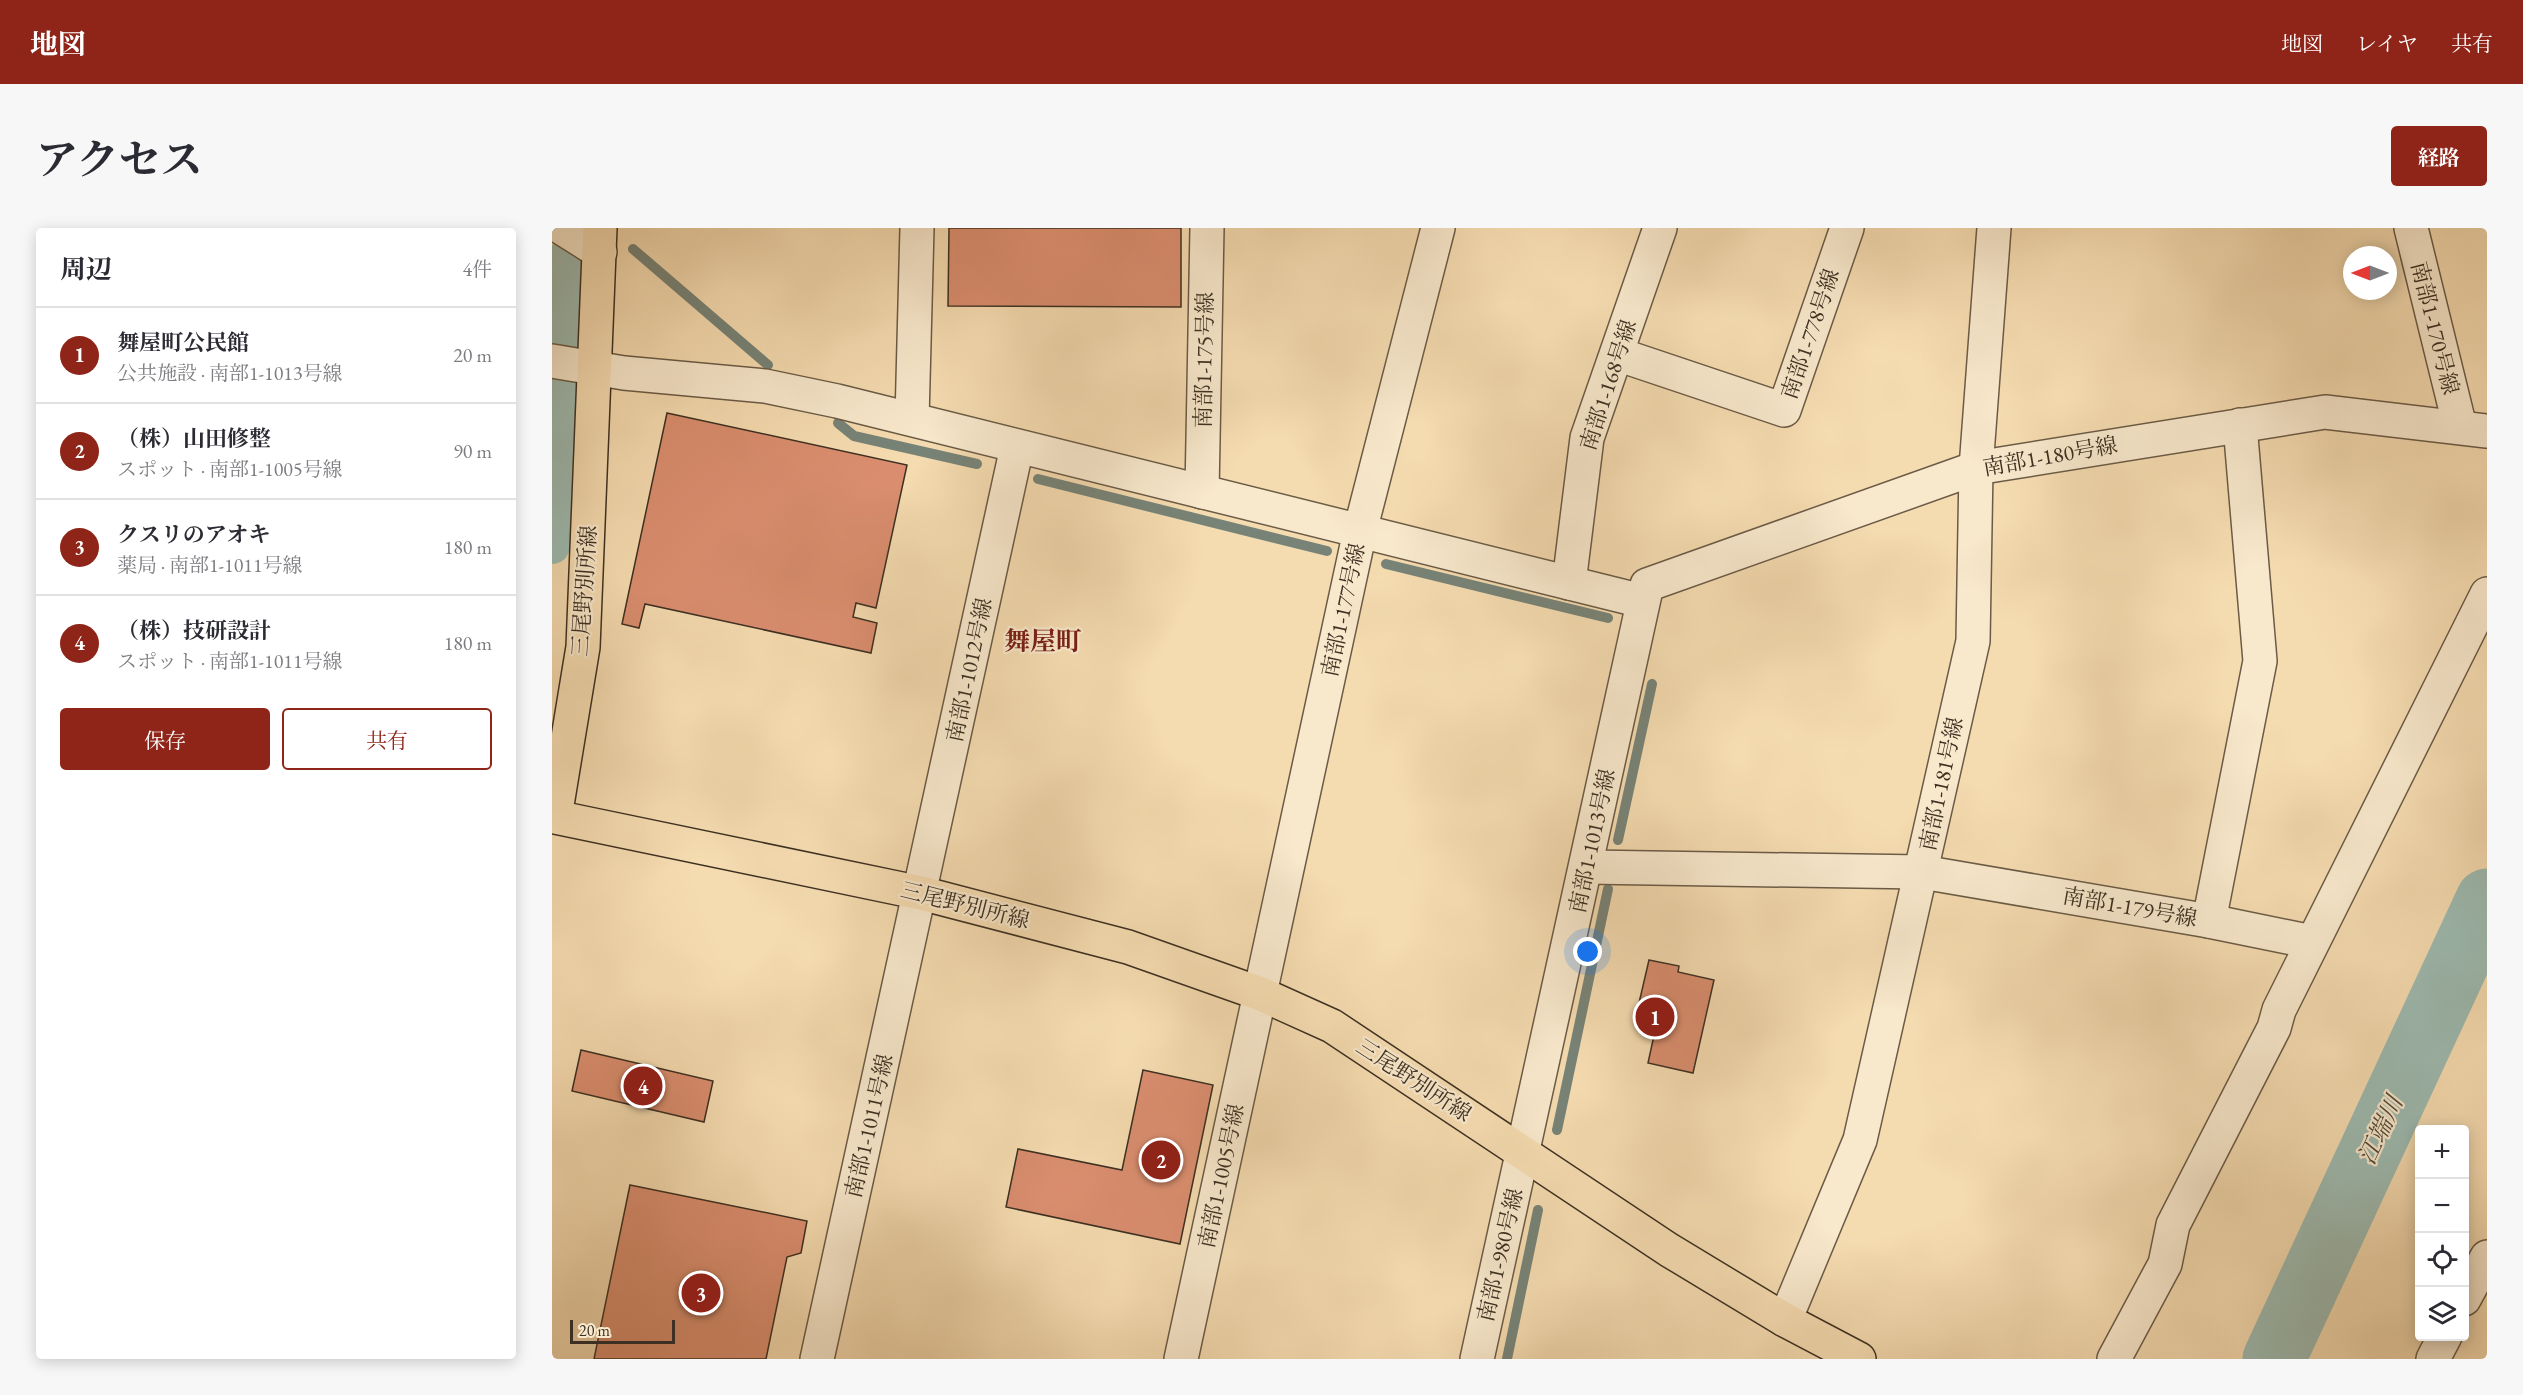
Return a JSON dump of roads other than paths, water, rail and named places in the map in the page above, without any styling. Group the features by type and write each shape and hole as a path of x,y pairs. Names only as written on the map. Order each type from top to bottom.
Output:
{"main road":[{"name":"三尾野別所線","path":"600,240 583,647 553,822 921,893 1128,947 1261,994 1332,1026 1669,1250 1785,1320 1859,1359"}],"street":[{"path":"562,228 600,240"},
{"path":"912,419 916,228"},
{"name":"南部1-175号線","path":"1202,492 1207,228"},
{"name":"南部1-177号線","path":"1261,994 1360,531 1438,228"},
{"name":"南部1-168号線","path":"1569,583 1587,438 1660,228"},
{"name":"南部1-778号線","path":"1617,354 1784,410 1847,228"},
{"name":"南部1-181号線","path":"1785,1320 1860,1140 1973,640 1976,468 1994,228"},
{"name":"南部1-170号線","path":"2411,228 2474,429"},
{"path":"552,361 595,369 765,386 912,419 1642,601"},
{"name":"南部1-180号線","path":"1642,601 1647,585 1976,468 2325,412 2474,429"},
{"name":"南部1-179号線","path":"1587,867 1922,872 2209,921 2260,661 2240,425"},
{"name":"南部1-1012号線","path":"921,893 1017,447"},
{"path":"2114,1359 2165,1264 2173,1225 2274,1028 2278,1010 2487,594"},
{"name":"南部1-1013号線","path":"1523,1152 1587,867 1642,601"},
{"name":"南部1-1011号線","path":"817,1359 921,893"},
{"path":"2209,921 2312,942"},
{"name":"南部1-1005号線","path":"1181,1359 1261,994"},
{"name":"南部1-980号線","path":"1477,1359 1523,1152"},
{"path":"2469,1290 2487,1257"},
{"path":"2433,1359 2442,1341"}],"waterway":[{"path":"633,249 768,365"},
{"path":"562,345 566,257"},
{"path":"552,546 561,382"},
{"path":"838,423 854,436 977,464"},
{"path":"1038,479 1327,551"},
{"path":"1386,564 1608,618"},
{"path":"1618,840 1652,684"},
{"path":"1557,1130 1608,889"},
{"name":"江端川","path":"2274,1359 2487,900"},
{"path":"1507,1359 1538,1210"}],"place":[{"name":"舞屋町公民館","path":"1655,1017"},
{"name":"（株）技研設計","path":"643,1086"},
{"name":"（株）山田修整","path":"1161,1160"},
{"name":"クスリのアオキ","path":"701,1293"}],"district":[{"name":"舞屋町","path":"1043,641"}]}
